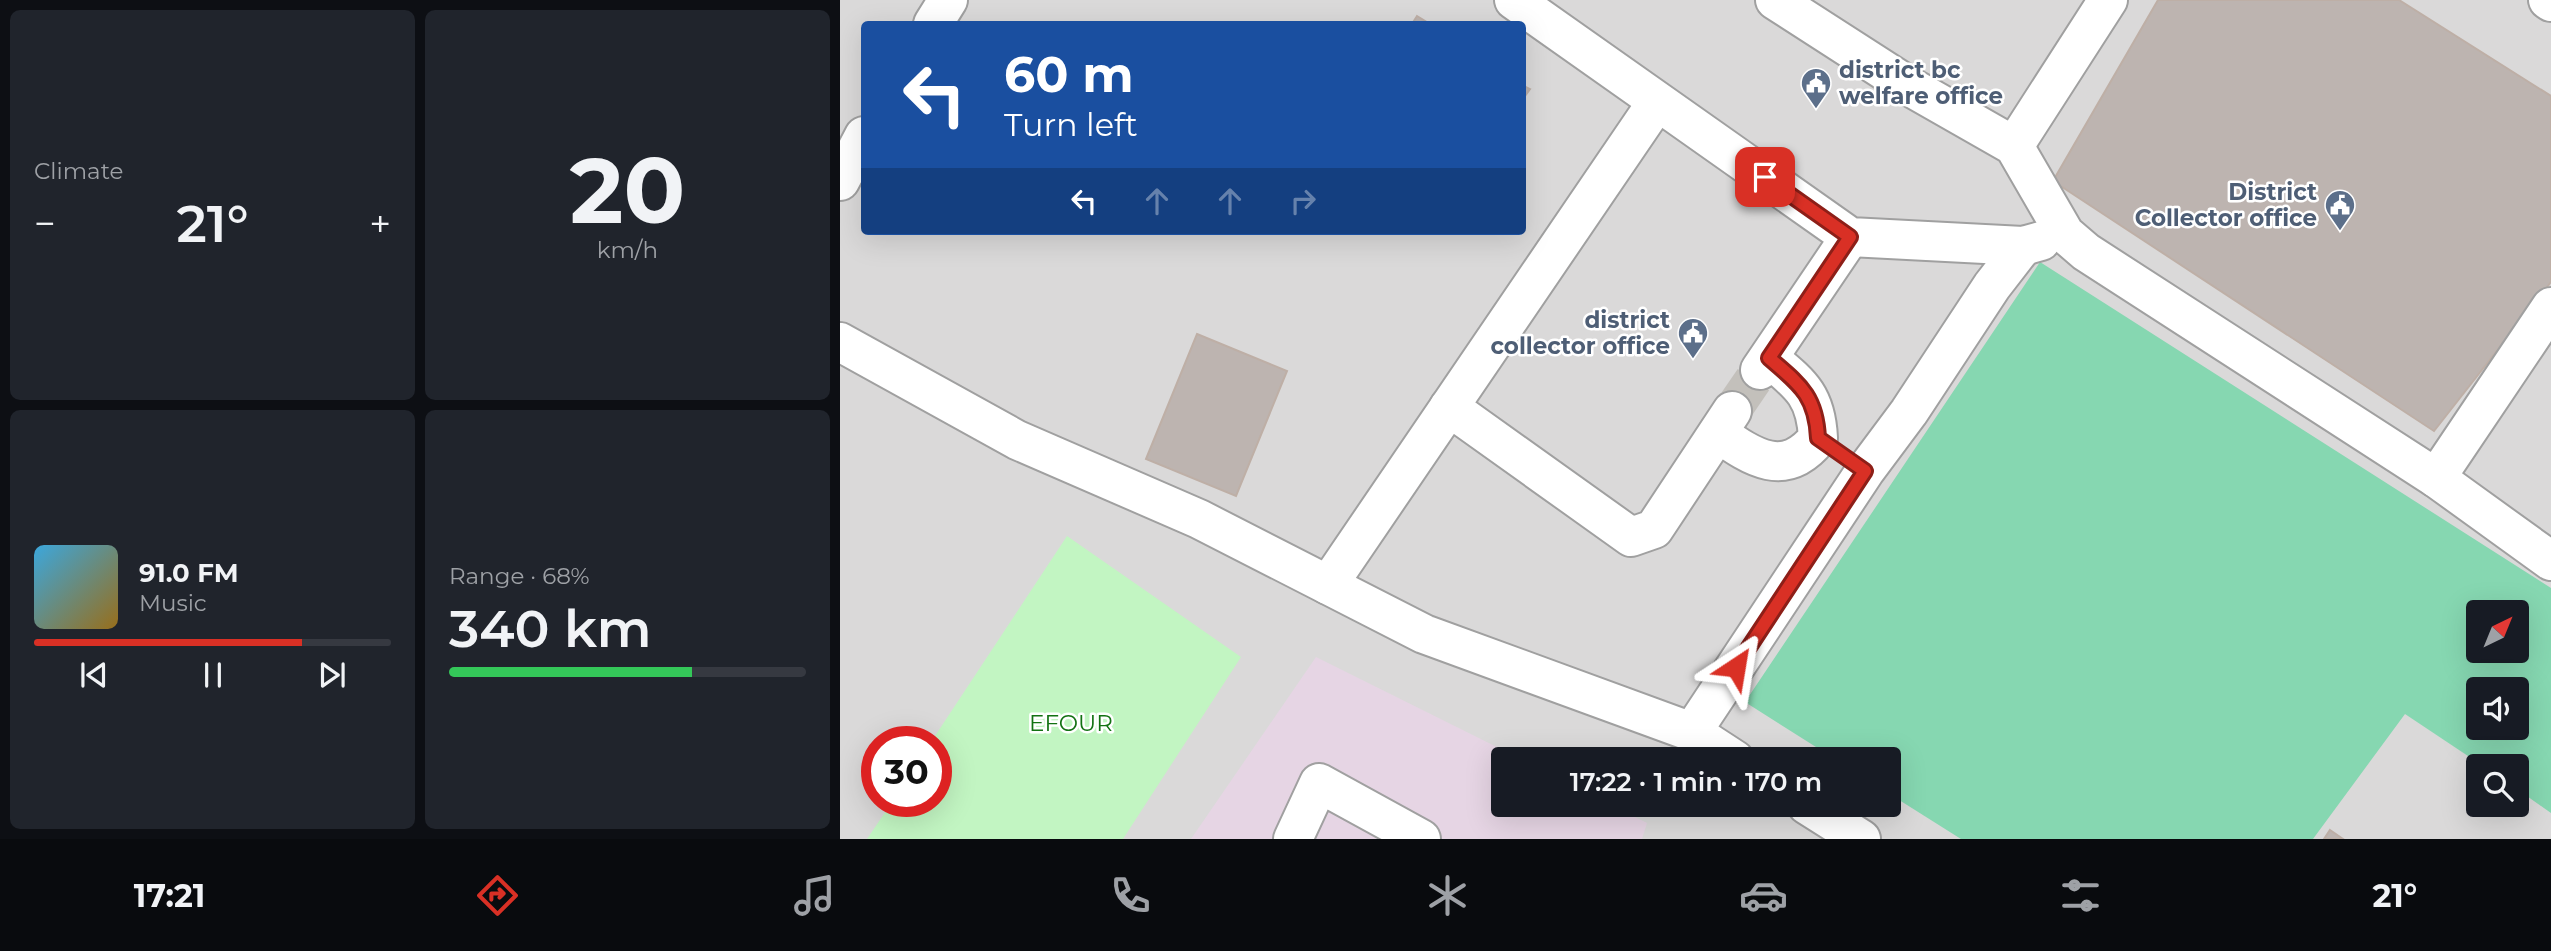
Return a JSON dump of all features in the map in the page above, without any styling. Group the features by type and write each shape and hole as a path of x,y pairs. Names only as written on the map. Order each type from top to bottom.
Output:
{"street":[{"path":"935,21 948,0"},
{"path":"1514,0 1850,237 2023,247 2064,234"},
{"path":"1775,0 1907,85 2014,146 2064,234 2086,252 2436,478 2551,561"},
{"path":"2014,146 2108,0"},
{"path":"1328,585 1657,102"},
{"path":"840,181 861,142"},
{"path":"1449,407 1631,537 1654,528 1725,422 1744,452 1768,461 1791,461 1807,453 1818,438 1817,411 1799,384 1765,364 1850,237"},
{"path":"1692,733 1865,471 1909,412 1992,286 2023,247"},
{"path":"2436,478 2551,307"},
{"path":"840,342 1017,440 1199,519 1424,634 1692,733 1714,747"},
{"path":"1818,438 1865,471"},
{"path":"1293,839 1319,783 1421,839"},
{"path":"1826,817 1861,839"}],"shaded area":[{"path":"840,0 2551,0 2551,839 840,839"},
{"path":"1316,657 1497,747 1491,747 1491,817 1635,817 1647,823 1642,839 1191,839"}],"green space":[{"path":"2040,262 2551,588 2551,813 2529,797 2529,754 2466,755 2405,714 2313,839 1961,839 1901,801 1901,747 1816,747 1745,702"},
{"name":"EFOUR","path":"1067,536 1241,657 1123,839 867,839 882,817 952,817 952,726 942,726"}],"building":[{"name":"District Collector office","path":"2158,0 2399,0 2551,96 2551,282 2434,431 2053,181"},
{"path":"1197,334 1287,371 1236,496 1146,459"},
{"path":"2330,830 2343,839 2324,839"}],"tunnel":[{"path":"1732,411 1760,370"}],"place":[{"name":"district bc welfare office","path":"1816,110"},
{"name":"District Collector office","path":"2340,232"},
{"name":"district collector office","path":"1693,360"}],"route":[{"path":"1736,667 1865,471 1818,438 1817,411 1799,384 1769,358 1850,237 1765,177"}]}
